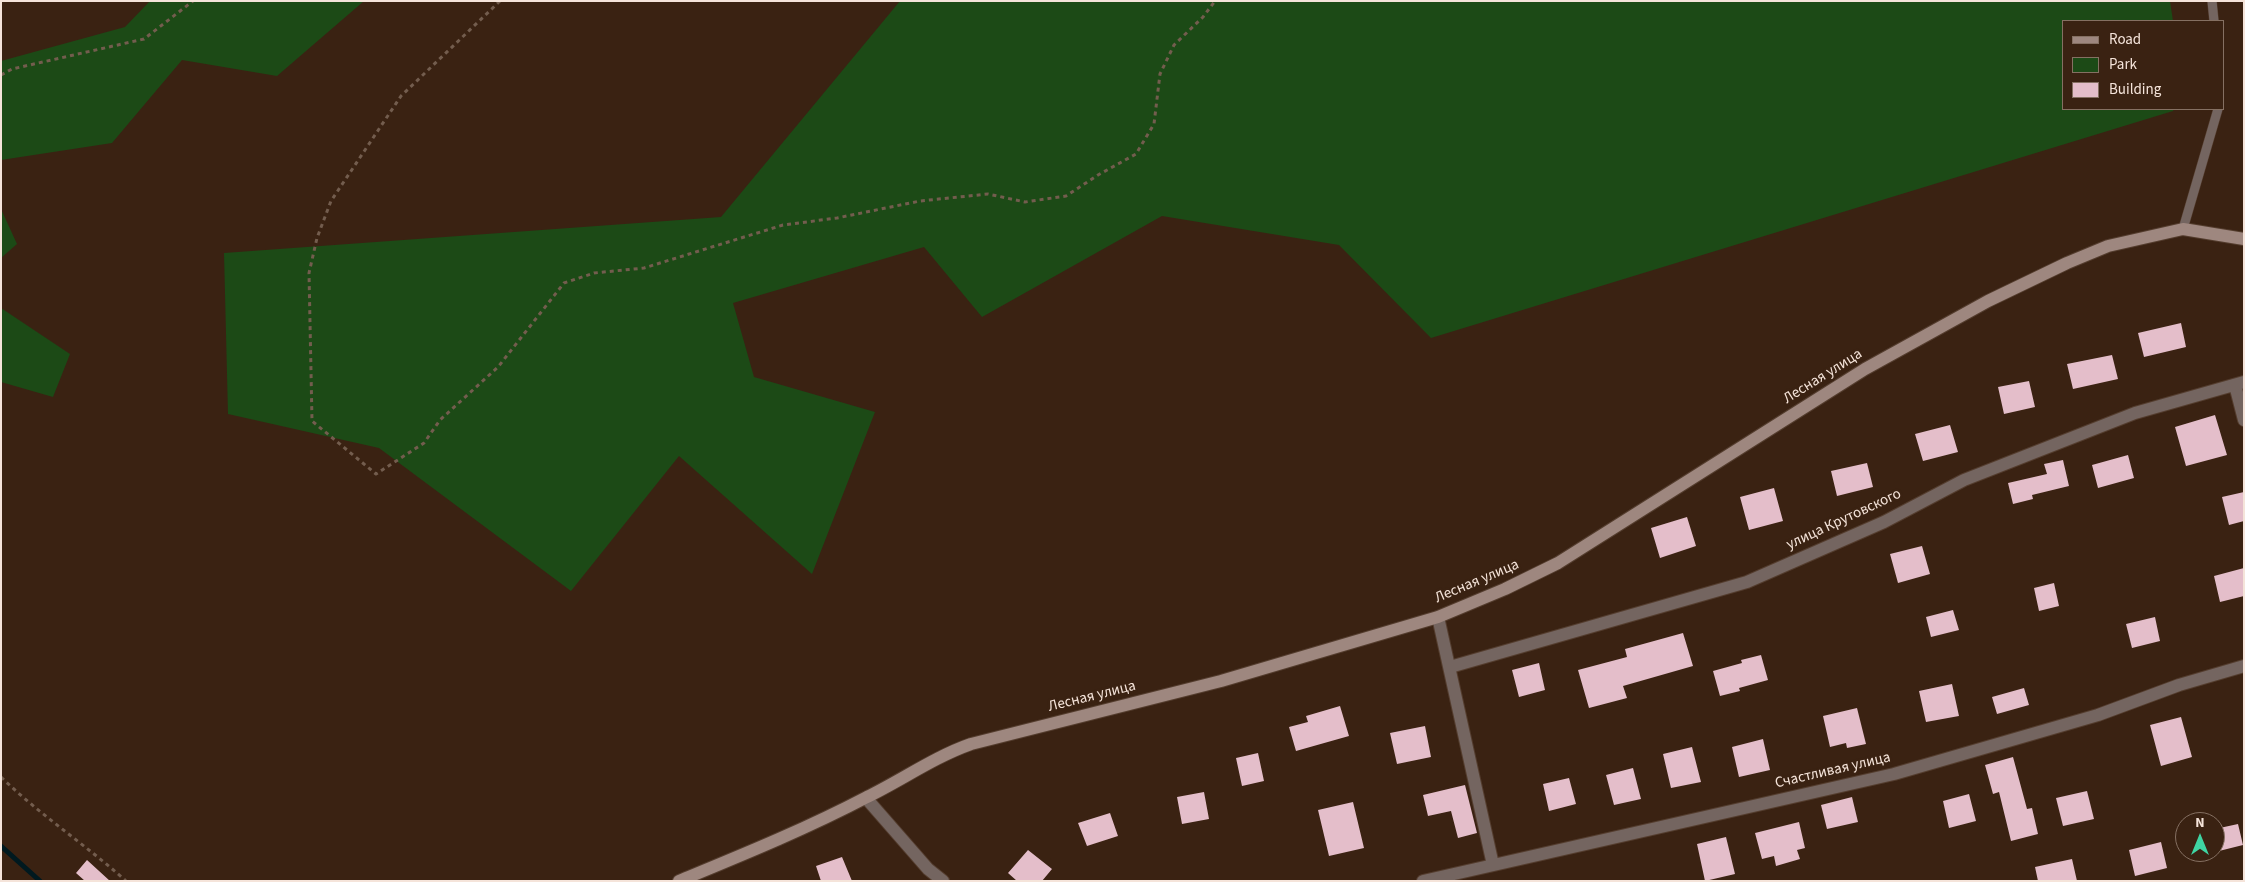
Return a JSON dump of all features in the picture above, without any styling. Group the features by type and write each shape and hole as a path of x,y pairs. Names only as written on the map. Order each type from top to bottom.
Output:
{"main road":[{"name":"Лесная улица","path":"679,881 756,849 866,798 952,751 971,744 1221,681 1438,617 1506,590 1558,564 1865,370 1988,301 2067,263 2108,246 2183,229 2244,239"}],"street":[{"path":"2240,384 2244,420"},
{"name":"улица Крутовского","path":"1450,666 1747,582 1884,522 1964,480 2135,413 2240,384"},
{"path":"1438,617 1494,865"},
{"name":"Счастливая улица","path":"1423,881 1894,774 2098,715 2179,685 2244,666"},
{"path":"866,798 928,869 943,881"}],"lane":[{"path":"2212,1 2214,20"},
{"path":"2183,229 2218,110"}],"path":[{"path":"1,75 12,69 144,40 193,1"},
{"path":"500,1 401,96 331,201 317,238 309,273 312,421 376,474 424,443 440,420 498,367 564,283 594,273 644,268 783,225 837,218 920,201 988,194 1024,202 1066,196 1098,175 1136,154 1154,124 1160,74 1174,45 1203,17 1216,1"},
{"path":"1,777 19,795 99,857 126,881"}],"green space":[{"path":"150,1 364,1 277,76 182,60 112,143 1,160 1,61 125,27"},
{"path":"900,1 2170,1 2173,20 2062,20 2062,110 2173,111 1431,338 1339,245 1162,216 982,317 924,247 733,303 754,377 875,412 812,574 679,456 571,591 379,448 228,414 224,253 721,217"},
{"path":"1,209 17,244 1,258"},
{"path":"1,308 70,354 53,397 1,382"}],"building":[{"path":"2181,323 2186,347 2144,357 2138,333"},
{"path":"2112,355 2118,379 2073,389 2067,364"},
{"path":"2029,381 2035,407 2004,414 1998,387"},
{"path":"2215,415 2227,455 2186,466 2175,427"},
{"path":"1950,425 1958,452 1923,461 1915,434"},
{"path":"2128,455 2134,478 2098,488 2092,465"},
{"path":"2063,460 2069,486 2032,495 2033,499 2013,504 2008,483 2047,474 2044,464"},
{"path":"1867,463 1873,487 1837,496 1831,471"},
{"path":"1774,488 1783,521 1749,530 1740,497"},
{"path":"2244,492 2244,521 2229,525 2222,497"},
{"path":"1687,517 1696,546 1660,558 1651,528"},
{"path":"1922,546 1930,574 1898,583 1890,554"},
{"path":"2244,568 2244,596 2220,602 2214,576"},
{"path":"2054,583 2059,606 2039,611 2034,588"},
{"path":"1953,610 1959,630 1931,637 1926,617"},
{"path":"2155,617 2160,641 2132,648 2126,624"},
{"path":"1683,633 1693,666 1623,686 1627,698 1589,708 1578,670 1627,657 1625,649"},
{"path":"1761,655 1768,680 1739,688 1740,691 1720,696 1713,671 1742,663 1741,660"},
{"path":"1539,663 1545,690 1519,697 1512,670"},
{"path":"1952,684 1959,716 1926,722 1919,691"},
{"path":"2024,688 2029,705 1997,714 1992,697"},
{"path":"1340,706 1349,736 1296,751 1289,727 1308,722 1306,716"},
{"path":"1857,708 1866,744 1847,748 1846,743 1830,747 1823,716"},
{"path":"2181,717 2192,757 2161,766 2150,725"},
{"path":"1425,726 1431,757 1397,764 1390,733"},
{"path":"1763,739 1770,770 1739,777 1732,747"},
{"path":"1692,747 1701,782 1671,788 1663,754"},
{"path":"1258,753 1264,781 1242,786 1236,758"},
{"path":"2013,757 2027,809 2032,808 2038,834 2011,841 1999,792 1993,794 1985,765"},
{"path":"1633,768 1641,799 1614,805 1606,775"},
{"path":"1569,778 1576,804 1549,811 1543,784"},
{"path":"1465,785 1477,833 1458,838 1451,811 1428,816 1423,795"},
{"path":"2087,791 2094,819 2063,826 2056,798"},
{"path":"1204,792 1209,819 1182,824 1177,797"},
{"path":"1969,794 1976,821 1949,828 1943,801"},
{"path":"1852,797 1858,822 1827,829 1821,805"},
{"path":"1353,802 1364,848 1329,856 1318,810"},
{"path":"1110,813 1118,836 1087,846 1078,823"},
{"path":"1799,822 1805,848 1797,850 1800,859 1776,866 1774,856 1762,859 1755,833"},
{"path":"2238,824 2243,845 2225,850 2225,827"},
{"path":"1726,837 1735,874 1705,881 1697,844"},
{"path":"2161,842 2167,868 2135,876 2129,850"},
{"path":"1028,850 1052,869 1042,881 1017,881 1008,873"},
{"path":"842,857 852,881 821,881 816,866"},
{"path":"2072,859 2077,881 2038,881 2035,867"},
{"path":"87,860 110,881 85,881 76,873"}],"waterway":[{"path":"1,846 40,881"}]}
